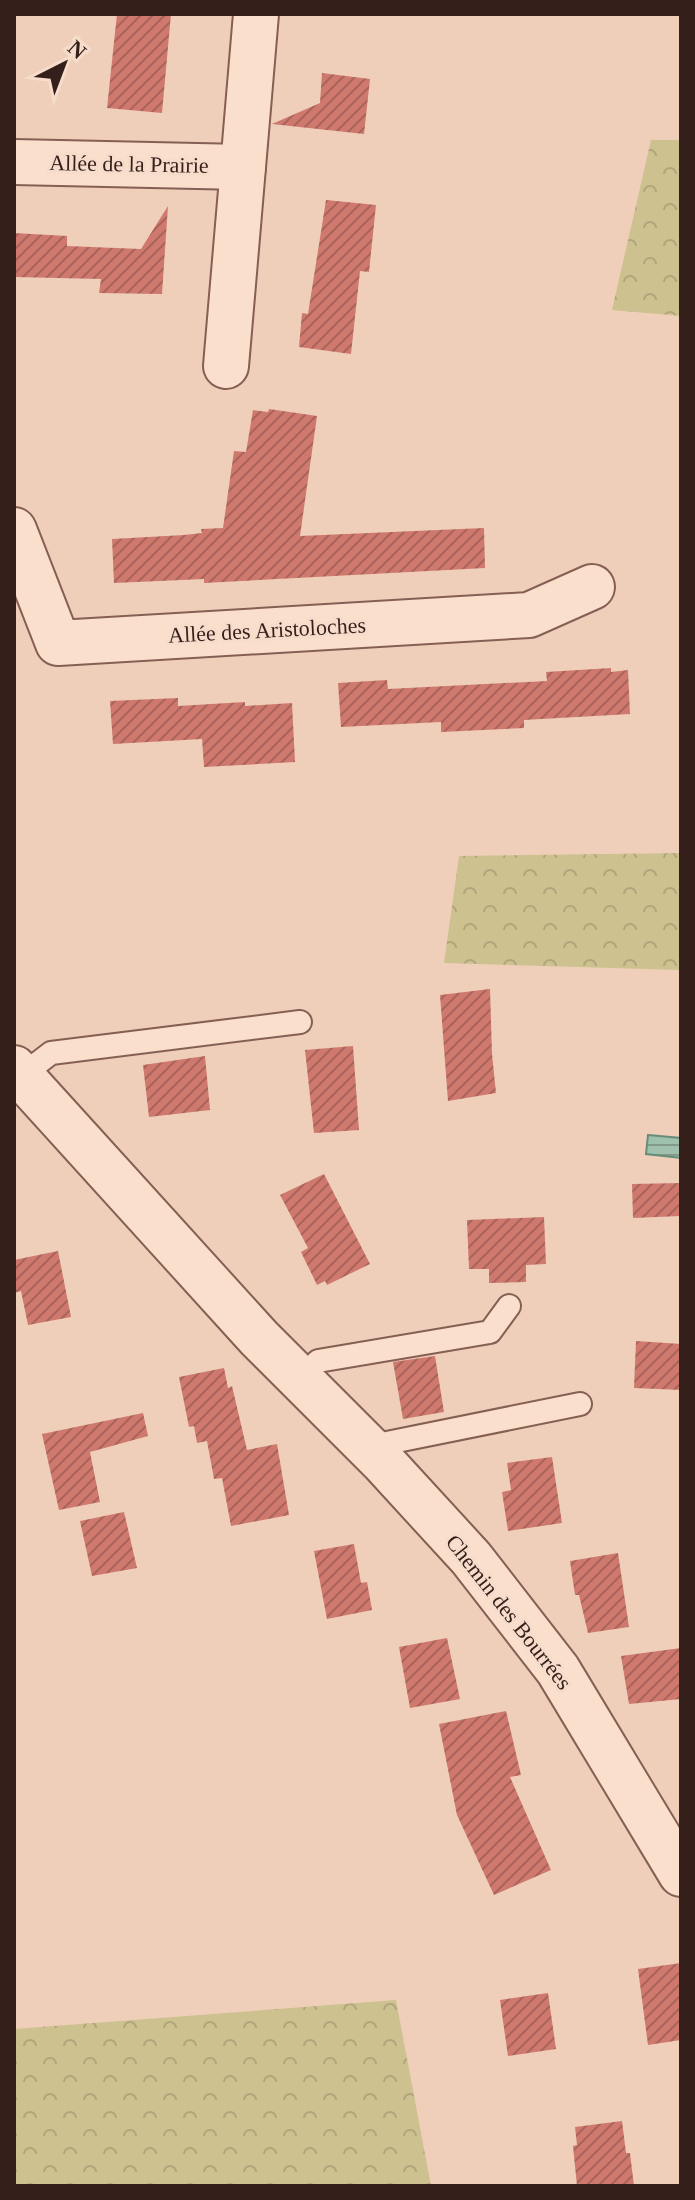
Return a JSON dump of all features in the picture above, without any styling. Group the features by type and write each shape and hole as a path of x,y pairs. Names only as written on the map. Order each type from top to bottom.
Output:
{"street":[{"path":"226,366 256,14"},
{"name":"Allée de la Prairie","path":"14,162 243,167"},
{"name":"Allée des Aristoloches","path":"14,530 58,643 529,615 592,587"},
{"name":"Chemin des Bourrées","path":"18,1072 259,1338 471,1558 558,1670 681,1874"}],"lane":[{"path":"18,1072 51,1053 300,1022"},
{"path":"301,1380 318,1361 490,1332 509,1306"},
{"path":"367,1447 580,1404"}],"green space":[{"path":"651,140 681,140 681,316 612,310"},
{"path":"681,853 681,970 444,963 459,856"},
{"path":"396,2000 431,2186 14,2186 14,2029"}],"shaded area":[{"path":"648,1135 681,1138 681,1158 646,1154"}],"building":[{"path":"117,14 171,14 162,113 107,108"},
{"path":"322,73 370,79 364,134 272,124 320,103"},
{"path":"326,200 376,205 369,272 360,271 351,354 299,347 302,313 308,314"},
{"path":"168,206 162,294 99,293 101,279 14,277 14,233 67,236 67,246 141,249"},
{"path":"269,409 317,416 300,536 484,528 485,568 204,583 204,579 114,583 112,539 184,535 202,533 201,529 223,528 234,451 246,452 253,410 268,412"},
{"path":"611,668 611,672 628,670 630,714 524,720 524,728 441,732 441,722 341,727 338,683 387,680 388,689 547,681 546,672"},
{"path":"178,698 178,706 292,703 295,762 204,767 202,739 113,744 110,701"},
{"path":"490,989 496,1093 448,1101 440,995"},
{"path":"353,1046 359,1130 314,1133 305,1050"},
{"path":"205,1056 210,1110 149,1117 143,1065"},
{"path":"324,1174 370,1264 327,1285 325,1281 317,1285 301,1252 308,1248 280,1195"},
{"path":"681,1183 681,1216 633,1218 632,1184"},
{"path":"544,1217 546,1264 526,1265 526,1282 489,1283 489,1269 469,1269 467,1220"},
{"path":"58,1251 71,1317 28,1325 21,1291 14,1293 14,1260"},
{"path":"636,1341 681,1344 681,1390 634,1388"},
{"path":"435,1356 444,1412 403,1419 393,1362"},
{"path":"224,1368 228,1388 232,1386 247,1450 277,1444 289,1515 231,1526 222,1478 214,1479 207,1441 197,1443 194,1426 189,1427 179,1377"},
{"path":"143,1413 148,1436 90,1452 100,1502 59,1510 42,1434"},
{"path":"552,1457 562,1523 508,1531 502,1492 511,1490 507,1463"},
{"path":"124,1512 137,1568 92,1576 80,1521"},
{"path":"354,1544 361,1583 367,1582 372,1610 327,1619 314,1551"},
{"path":"618,1553 629,1627 588,1633 579,1595 575,1595 570,1561"},
{"path":"447,1638 460,1699 410,1708 399,1647"},
{"path":"681,1648 681,1699 629,1704 621,1656"},
{"path":"506,1711 521,1775 510,1777 551,1870 494,1895 457,1815 439,1724"},
{"path":"681,1963 681,2040 648,2045 638,1969"},
{"path":"548,1993 556,2049 508,2056 500,2000"},
{"path":"622,2121 634,2186 577,2186 573,2146 577,2145 575,2127"}]}
